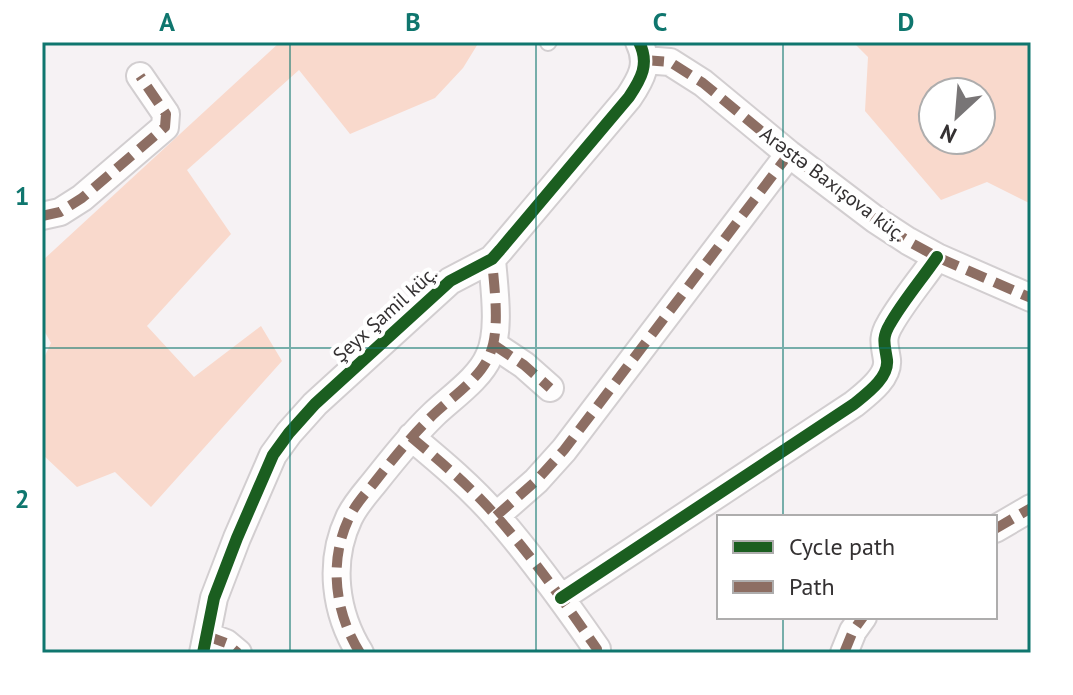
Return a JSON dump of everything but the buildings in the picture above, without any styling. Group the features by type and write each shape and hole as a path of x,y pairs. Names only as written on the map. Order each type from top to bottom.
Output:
{"street":[{"name":"Arəstə Baxışova küç.","path":"642,51 670,62 703,83 789,154 908,241 1031,298"},
{"name":"Şeyx Şamil küç.","path":"205,644 214,598 237,538 273,455 289,433 315,404 450,281 492,259 629,97 644,70 642,51"},
{"path":"42,216 60,212 82,198 165,127 166,114 140,76"},
{"path":"496,516 536,481 564,450 789,154"},
{"path":"561,598 854,404 871,389 885,371 884,337 890,324 937,257"},
{"path":"360,653 350,637 338,601 336,576 340,543 349,518 362,497 411,437 488,360 494,345 495,322 492,259"},
{"path":"494,345 531,370 550,388"},
{"path":"411,437 461,480 496,516 561,598 597,653"},
{"path":"997,528 1031,508"},
{"path":"844,653 862,619"},
{"path":"205,644 226,643 238,653"}],"shaded area":[{"path":"280,42 479,42 463,68 435,98 350,134 299,70 187,170 231,234 147,326 194,377 261,326 282,361 151,507 115,472 77,487 42,454 42,362 51,343 42,327 42,261"},
{"path":"853,42 1031,42 1031,204 987,182 941,200 865,111 868,57"}],"marked path":[{"path":"644,60 670,62 703,83 789,154 908,241 1031,298"},
{"path":"42,216 60,212 82,198 165,127 166,114 140,76"},
{"path":"496,516 536,481 564,450 789,154"},
{"path":"360,653 345,621 337,587 342,535 357,504 396,456 485,364 493,346 496,322 492,259"},
{"path":"494,345 524,365 550,388"},
{"path":"411,437 497,517 561,598 597,653"},
{"path":"997,528 1031,508"},
{"path":"844,653 862,619"},
{"path":"207,636 226,643 238,653"}],"cycle path":[{"path":"203,653 214,598 273,455 315,404 450,281 492,259 500,250 629,97 643,71 644,57 639,42"},
{"path":"561,598 854,404 870,390 887,367 884,342 887,329 937,257"}]}
